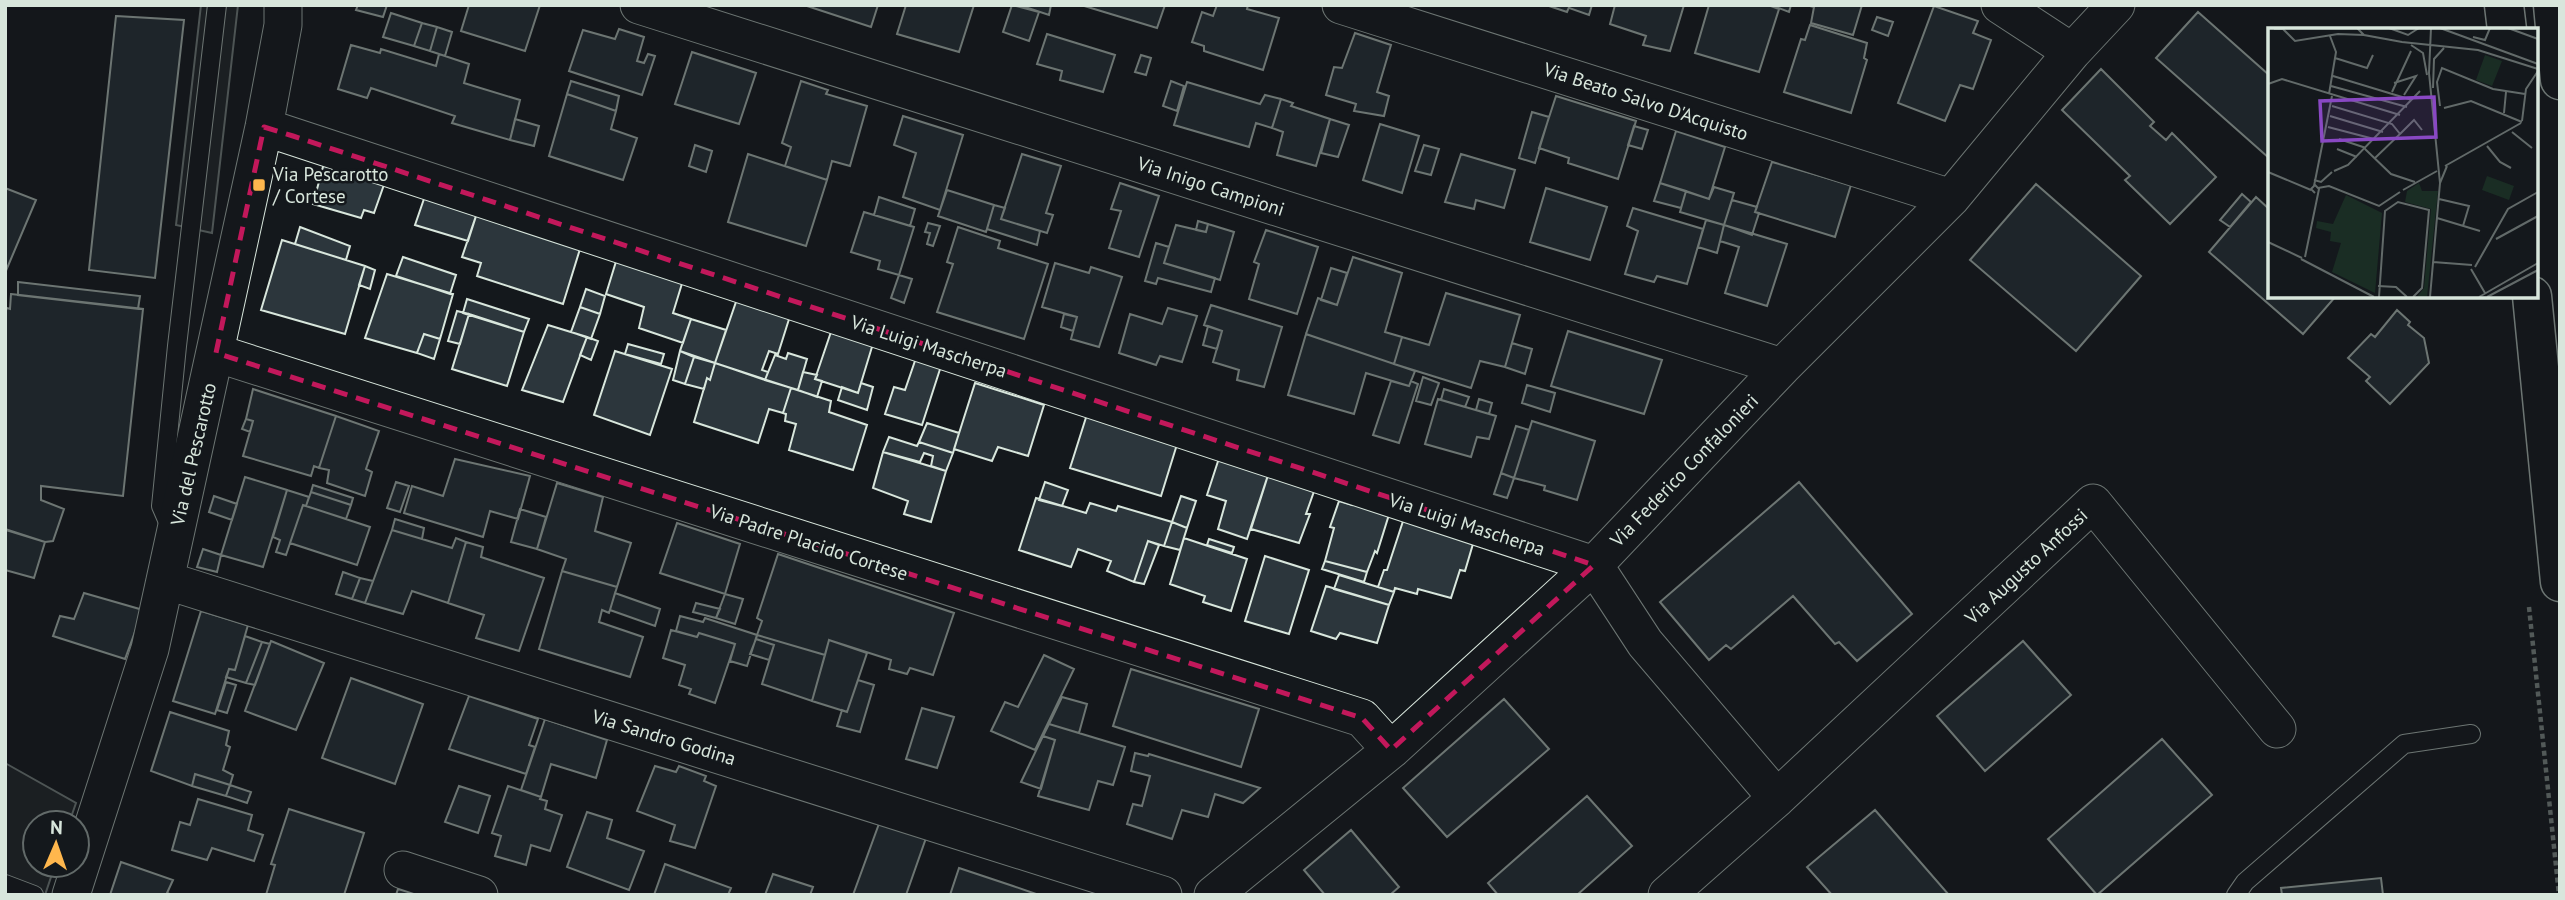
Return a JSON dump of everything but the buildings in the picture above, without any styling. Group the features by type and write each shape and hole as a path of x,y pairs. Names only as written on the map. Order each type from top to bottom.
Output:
{"street":[{"name":"Via del Pescarotto","path":"71,895 150,649 175,537 196,349 264,127 283,25 283,5"},
{"name":"Via Inigo Campioni","path":"639,5 1782,367"},
{"name":"Via Beato Salvo D'Acquisto","path":"1341,5 1951,198"},
{"path":"2000,5 2072,52"},
{"name":"Via Federico Confalonieri","path":"1213,895 1391,750 1594,565 1782,367 1951,198 2072,52 2116,5"},
{"path":"2504,5 2507,28"},
{"path":"2553,5 2560,80"},
{"name":"Via Luigi Mascherpa","path":"264,127 1594,565"},
{"path":"2532,298 2560,582"},
{"name":"Via Padre Placido Cortese","path":"196,349 1362,718 1391,750"},
{"name":"Via Augusto Anfossi","path":"1667,895 1777,798 2093,503 2277,729"},
{"path":"1594,565 1646,643 1777,798"},
{"name":"Via Sandro Godina","path":"165,580 1163,895"},
{"path":"403,870 479,895"}],"lane":[{"path":"196,349 216,5"},
{"path":"2236,895 2245,882 2404,744 2471,734"},
{"path":"5,884 34,895"}],"highlighted area":[{"path":"264,127 293,136 1594,565 1391,750 1362,718 216,353"}],"shaded area":[{"path":"201,5 238,5 212,233 176,225"},
{"path":"5,763 76,803 74,809 21,809 21,879 50,879 45,895 5,895"}],"place":[{"name":"Via Pescarotto / Cortese","path":"259,185"}]}
